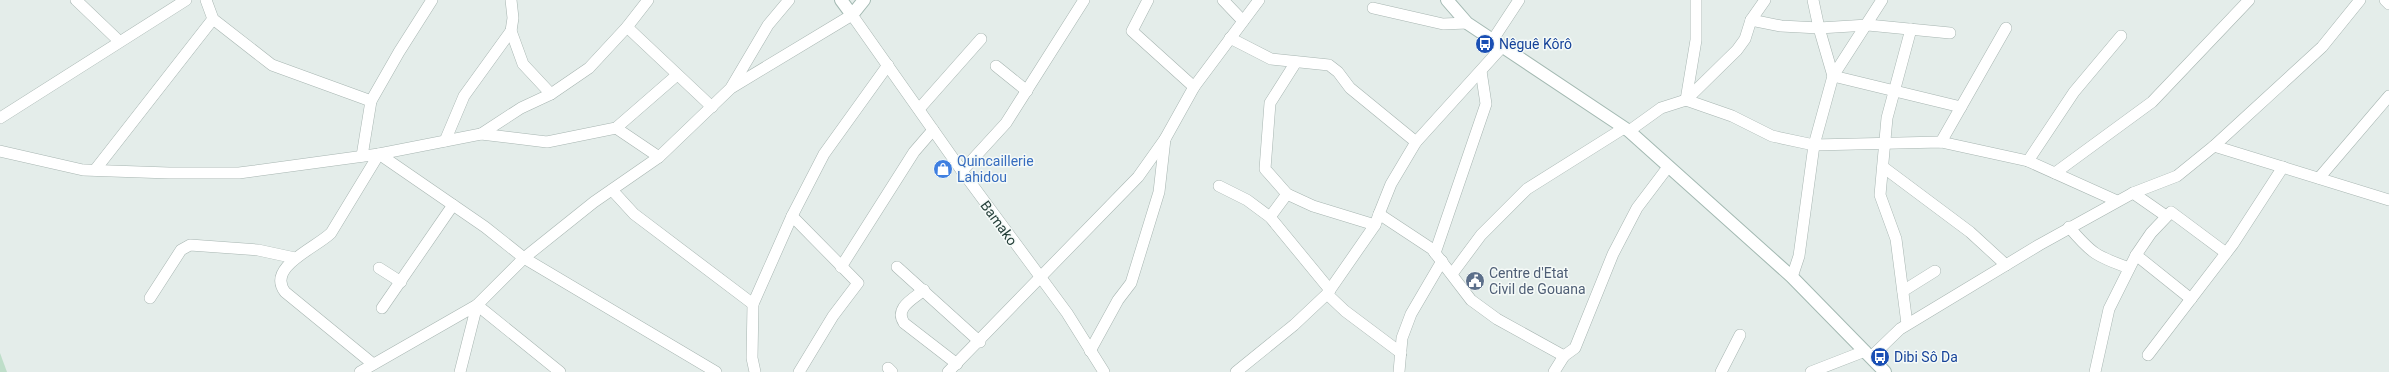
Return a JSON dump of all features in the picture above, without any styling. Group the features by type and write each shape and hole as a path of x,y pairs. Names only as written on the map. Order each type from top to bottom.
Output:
{"street":[{"path":"76,0 119,42"},
{"path":"0,118 186,0"},
{"path":"206,0 213,19 272,65 372,101"},
{"path":"362,156 372,101 399,52 432,0"},
{"path":"445,141 464,96 511,31 513,18 511,0"},
{"path":"481,134 521,108 551,94 589,68 627,27 648,0"},
{"path":"731,88 768,25 789,0"},
{"path":"841,0 852,15"},
{"path":"360,372 477,306 524,258 612,190 659,158 731,88 852,15 864,0"},
{"path":"962,171 1006,123 1084,0"},
{"path":"1148,0 1132,31 1194,87"},
{"path":"1223,0 1243,21"},
{"path":"948,372 980,342 1138,177 1165,139 1194,87 1259,0"},
{"path":"1447,0 1467,23 1626,130 1792,277 1885,372"},
{"path":"1492,40 1519,0"},
{"path":"1686,100 1696,40 1696,0"},
{"path":"1452,274 1481,235 1527,189 1661,108 1686,100 1737,50 1745,39 1751,20 1765,0"},
{"path":"1813,0 1819,28 1833,76"},
{"path":"1792,277 1799,256 1814,145 1833,76 1868,25 1882,0"},
{"path":"2055,173 2152,102 2249,0"},
{"path":"1811,372 1868,354 1907,324 2069,227 2133,193 2177,176 2214,146 2322,47 2360,0"},
{"path":"2386,0 2389,4"},
{"path":"1373,8 1444,24 1467,23"},
{"name":"Bamako","path":"852,15 962,171 1067,313 1090,352 1104,372"},
{"path":"95,170 213,19"},
{"path":"1751,20 1781,26 1819,28 1868,25 1950,33"},
{"path":"627,27 712,107"},
{"path":"1941,142 2006,28"},
{"path":"1907,324 1896,239 1880,194 1887,118 1911,29"},
{"path":"511,31 522,64 551,94"},
{"path":"2028,161 2074,92 2121,36"},
{"path":"1230,38 1271,59 1329,65 1338,72 1350,88 1416,142"},
{"path":"919,109 981,39"},
{"path":"1236,372 1294,325 1328,292 1375,225 1391,184 1416,142 1502,47"},
{"path":"1296,62 1270,103 1265,169 1287,194 1313,206 1375,225"},
{"path":"755,372 752,358 753,304 792,216 824,154 888,65"},
{"path":"996,66 1027,91"},
{"path":"1399,372 1402,338 1411,314 1439,257 1486,104 1481,71"},
{"path":"0,151 83,170 169,173 239,173 379,154 481,134 547,142 616,128 677,75"},
{"path":"1833,76 1962,107"},
{"path":"2319,178 2389,96"},
{"path":"1686,100 1732,116 1772,136 1814,145 1941,142 2028,161 2117,201"},
{"path":"616,128 659,158"},
{"path":"842,267 914,152 933,130"},
{"path":"1090,352 1118,300 1131,283 1159,192 1165,139"},
{"path":"2214,146 2389,200"},
{"path":"379,154 453,205 524,258 716,372"},
{"path":"373,364 282,288 280,285 280,276 295,258 321,243 331,233 379,154"},
{"path":"1554,372 1564,356 1575,348 1613,254 1637,208 1668,167"},
{"path":"1883,167 1970,232 2006,265"},
{"path":"2148,355 2226,253 2282,167"},
{"path":"1219,186 1247,200 1270,217 1328,292 1345,311 1401,353"},
{"path":"612,190 634,214 753,304"},
{"path":"2133,193 2166,216"},
{"path":"1270,217 1287,194"},
{"path":"382,308 453,205"},
{"path":"2095,372 2109,309 2136,255 2150,233 2166,216 2171,212 2226,253"},
{"path":"1379,214 1439,257 1471,300 1497,319 1564,356"},
{"path":"792,216 858,283 857,287 833,316 799,372"},
{"path":"2069,227 2088,249 2099,257 2129,268"},
{"path":"150,298 181,250 190,245 258,250 295,258"},
{"path":"2136,255 2191,299"},
{"path":"896,267 924,290 980,342"},
{"path":"379,268 401,282"},
{"path":"1903,291 1935,271"},
{"path":"924,290 904,306 900,312 900,317 904,323 957,364"},
{"path":"460,372 477,306"},
{"path":"477,306 560,372"},
{"path":"1721,372 1740,335"}],"green space":[{"path":"0,353 7,372 0,372"}],"place":[{"name":"Nêguê Kôrô","path":"1485,44"},
{"name":"Quincaillerie Lahidou","path":"943,169"},
{"name":"Centre d'Etat Civil de Gouana","path":"1475,281"},
{"name":"Dibi Sô Da","path":"1880,357"}]}
